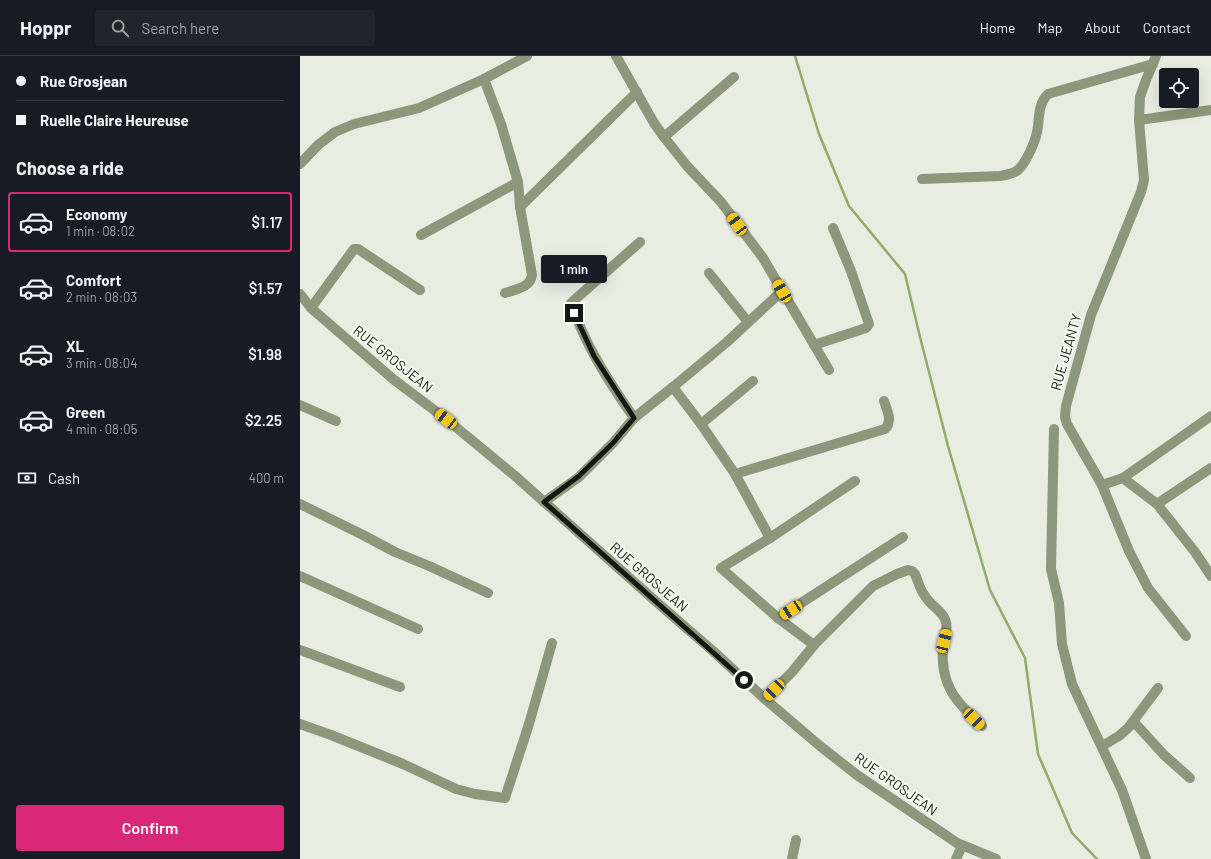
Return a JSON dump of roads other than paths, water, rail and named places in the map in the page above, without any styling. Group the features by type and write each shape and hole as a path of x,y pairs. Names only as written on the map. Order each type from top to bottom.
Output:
{"street":[{"path":"300,164 318,145 335,132 354,124 419,108 484,79 527,56"},
{"path":"616,56 654,123 664,137 687,166 721,202 763,258 829,370"},
{"path":"922,178 1000,176 1011,174 1018,170 1025,161 1037,134 1041,102 1048,94 1154,60"},
{"name":"RUE JEANTY","path":"1154,60 1140,97 1139,120 1144,180 1142,192 1091,315 1066,406 1065,417 1067,424 1102,485 1129,551 1148,588 1186,636"},
{"path":"664,137 734,77"},
{"path":"484,79 501,124 518,182 520,207 532,275 529,283 525,286 505,293"},
{"path":"520,207 637,92"},
{"path":"1139,120 1211,110"},
{"path":"421,235 518,182"},
{"path":"814,345 866,328 869,324 851,271 833,228"},
{"path":"634,418 594,356 574,313 571,303 640,242"},
{"path":"312,308 354,249 358,249 420,290"},
{"path":"709,273 748,322"},
{"path":"544,502 579,476 613,443 634,418 727,342 782,291"},
{"name":"RUE GROSJEAN","path":"300,294 312,308 393,379 492,456 713,651 765,699 820,746 857,775 957,844 996,859"},
{"path":"701,424 753,381"},
{"path":"673,387 701,424 735,474 770,538"},
{"path":"735,474 885,429 890,423 890,418 884,401"},
{"path":"300,405 336,421"},
{"path":"1102,485 1123,478 1211,416"},
{"path":"1054,430 1051,569 1059,603 1062,644 1072,684 1122,790 1146,859"},
{"path":"1157,504 1211,468"},
{"path":"1123,478 1157,504 1195,552 1211,576"},
{"path":"814,645 778,618 721,568 770,538 855,481"},
{"path":"300,504 363,534 394,552 488,593"},
{"path":"778,618 903,537"},
{"path":"765,699 792,672 814,645 873,586 908,570 915,574 924,595 945,619 947,626 943,651 945,676 948,688 959,703 982,726"},
{"path":"300,576 418,629"},
{"path":"300,724 403,764 456,789 475,794 505,798 529,724 552,644"},
{"path":"300,650 400,687"},
{"path":"1102,746 1119,736 1134,722 1158,688"},
{"path":"1134,722 1164,755 1190,778"},
{"path":"792,859 796,840"},
{"path":"956,859 962,846"}],"waterway":[{"path":"795,56 819,134 849,206 905,274 948,446 990,590 1025,658 1038,754 1072,833 1097,859"}]}
